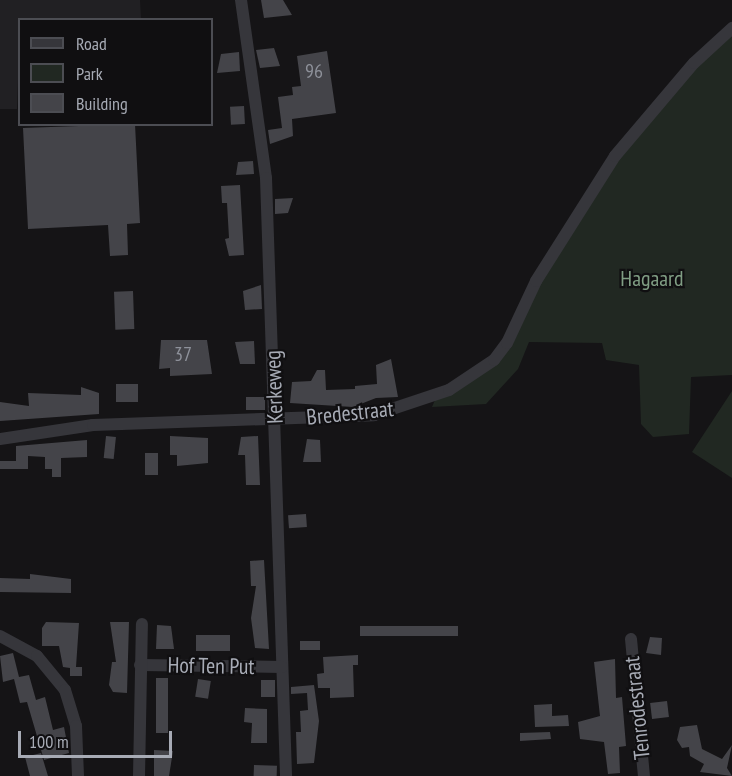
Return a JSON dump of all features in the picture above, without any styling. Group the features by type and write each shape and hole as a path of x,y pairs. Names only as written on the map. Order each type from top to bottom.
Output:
{"street":[{"name":"Kerkeweg","path":"241,0 266,178 286,776"},
{"name":"Bredestraat","path":"0,439 93,425 275,419 395,411 449,390 494,360 507,343 536,281 615,156 694,63 732,28"},
{"name":"Hof Ten Put","path":"139,776 142,624"},
{"path":"0,636 37,656 65,690 76,726 78,776"},
{"name":"Tenrodestraat","path":"631,639 644,776"},
{"name":"Hof Ten Put","path":"140,665 282,667"}],"shaded area":[{"path":"0,0 140,0 141,18 18,18 17,109 0,109"}],"green space":[{"name":"Hagaard","path":"732,33 732,375 691,377 689,434 653,437 641,424 639,365 606,360 602,343 529,342 518,369 486,404 432,407 435,400 498,363 538,283 619,158 697,65"},
{"path":"732,391 732,478 692,452"}],"building":[{"path":"261,0 283,0 292,15 264,18"},
{"path":"274,48 280,66 260,68 256,50"},
{"path":"327,51 336,113 292,119 293,136 270,144 268,130 282,128 278,97 293,95 292,87 301,86 297,56"},
{"path":"239,52 240,71 217,73 221,54"},
{"path":"244,106 245,124 231,125 230,107"},
{"path":"135,126 140,223 127,224 128,255 110,256 108,225 28,229 23,128"},
{"path":"253,161 254,174 236,175 238,162"},
{"path":"240,185 244,255 229,256 225,239 229,238 227,203 222,203 221,186"},
{"path":"293,198 288,213 275,214 275,199"},
{"path":"261,285 262,309 245,310 243,291"},
{"path":"133,291 134,329 115,330 114,292"},
{"path":"161,340 207,340 212,374 170,376 170,368 159,369"},
{"path":"254,341 255,364 240,364 235,342"},
{"path":"391,359 398,397 376,398 353,407 290,403 292,382 311,381 317,370 325,370 326,390 355,389 355,386 377,384 376,365"},
{"path":"116,384 138,384 138,402 116,402"},
{"path":"81,387 99,393 99,414 0,421 0,402 29,406 28,393 81,395"},
{"path":"246,397 265,397 265,410 246,410"},
{"path":"106,436 116,437 114,459 104,458"},
{"path":"170,436 208,438 208,463 177,466 177,455 170,455"},
{"path":"258,436 260,485 246,485 245,455 238,455 241,437"},
{"path":"307,439 320,440 321,462 303,462"},
{"path":"87,440 87,457 61,458 61,477 52,477 52,469 45,469 45,457 28,456 28,469 0,469 0,461 16,461 16,446"},
{"path":"145,453 158,453 158,475 145,475"},
{"path":"306,514 307,527 289,528 288,515"},
{"path":"264,560 269,649 255,648 251,618 256,586 251,586 250,561"},
{"path":"30,574 71,579 71,593 0,592 0,578 30,579"},
{"path":"46,622 79,623 76,667 82,667 82,676 70,676 70,668 63,667 59,646 42,646 42,628"},
{"path":"110,622 129,622 127,693 113,692 109,685 112,662 116,662"},
{"path":"157,625 171,626 174,649 156,649"},
{"path":"360,626 458,626 458,636 360,636"},
{"path":"196,635 230,635 230,651 196,651"},
{"path":"650,637 662,638 661,655 646,653"},
{"path":"300,641 320,641 320,650 300,650"},
{"path":"13,653 19,677 29,675 36,700 45,697 53,730 64,727 69,753 44,760 27,702 20,703 14,679 3,682 0,656"},
{"path":"358,655 358,665 353,665 354,697 330,698 330,688 318,688 317,674 324,673 323,657"},
{"path":"615,659 616,698 622,697 626,746 619,747 620,773 608,774 604,742 580,739 578,722 600,716 594,662"},
{"path":"156,678 168,678 168,733 156,733"},
{"path":"198,679 211,681 208,699 195,697"},
{"path":"261,680 275,680 275,697 261,697"},
{"path":"314,685 319,721 314,763 297,764 296,732 301,732 300,711 308,710 307,693 291,694 291,687"},
{"path":"667,701 669,717 652,719 650,703"},
{"path":"552,704 552,716 568,715 569,726 535,727 534,705"},
{"path":"245,708 267,709 267,743 251,743 252,723 244,722"},
{"path":"697,725 702,749 722,759 732,745 727,768 732,776 700,772 704,764 690,756 689,747 682,748 677,740 680,727"},
{"path":"550,732 551,739 520,741 520,733"},
{"path":"154,750 173,751 169,776 154,776"},
{"path":"41,753 48,776 30,776 25,757"},
{"path":"254,765 277,766 277,776 254,776"}]}
